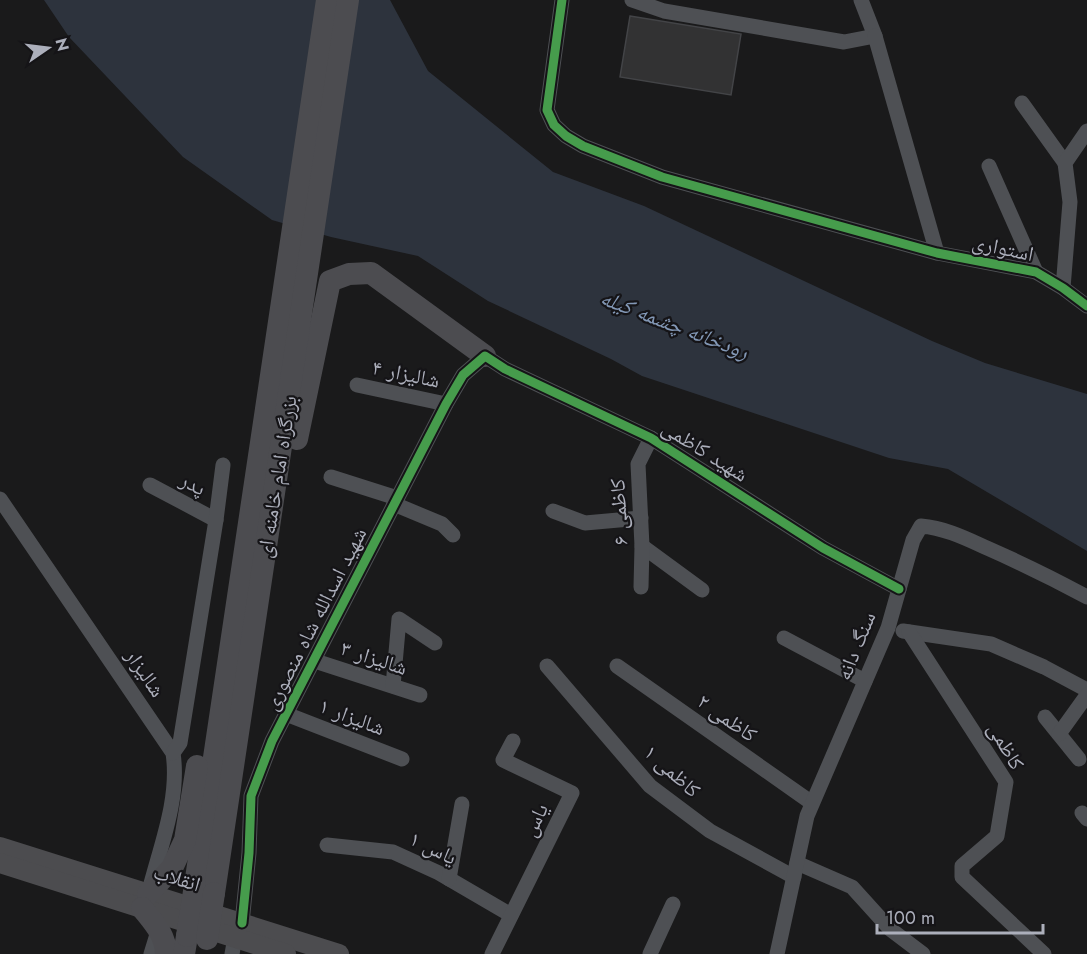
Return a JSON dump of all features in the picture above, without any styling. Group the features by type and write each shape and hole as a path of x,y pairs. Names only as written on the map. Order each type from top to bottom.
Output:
{"highway":[{"name":"بزرگراه امام خامنه ای","path":"196,946 271,514 327,0"},
{"name":"بزرگراه امام خامنه ای","path":"205,889 266,412 348,0"},
{"path":"271,514 291,468 330,281 349,274 371,273 485,356"},
{"path":"166,954 166,946 159,928 145,901 172,868 185,840 228,579 266,412"}],"main road":[{"name":"انقلاب","path":"0,847 236,938 286,954"},
{"name":"انقلاب","path":"0,863 145,901"},
{"name":"انقلاب","path":"236,938 339,954"}],"street":[{"path":"632,0 664,11 844,42 875,36"},
{"path":"861,0 875,36 937,253"},
{"name":"استواری","path":"561,1 547,110 554,125 566,136 583,146 662,177 937,253 1036,272 1064,288 1087,306"},
{"path":"1022,103 1065,163 1070,202 1064,288"},
{"path":"1065,163 1087,131"},
{"path":"989,166 1036,272"},
{"name":"شهید اسدالله شاه منصوری","path":"236,938 249,853 250,796 272,741 446,404 463,375 485,356"},
{"name":"شهید کاظمی","path":"485,356 505,369 651,438 823,548 899,589"},
{"name":"شالیزار ۴","path":"357,385 446,404"},
{"name":"کاظمی ۶","path":"641,587 642,546 638,464 651,438"},
{"path":"145,901 173,798 175,766 172,753 180,743 223,465"},
{"path":"331,477 395,501 442,524 453,535"},
{"name":"پدر","path":"150,485 216,520"},
{"name":"شالیزار","path":"0,499 172,753"},
{"path":"553,512 585,524 640,518"},
{"name":"سنگ دانه","path":"777,954 807,816 888,628 913,540 921,526 938,527 963,537 1041,571 1087,597"},
{"path":"642,546 702,590"},
{"path":"393,686 399,619 435,643"},
{"path":"888,628 991,644 1044,667 1087,690"},
{"name":"کاظمی","path":"909,632 1006,782 997,836 962,866 962,877 1044,954"},
{"path":"784,638 865,681"},
{"name":"شالیزار ۳","path":"315,661 420,695"},
{"name":"کاظمی ۱","path":"547,666 650,786 710,831 795,870 852,887 890,929 923,954"},
{"name":"کاظمی ۲","path":"617,666 812,803"},
{"path":"1059,734 1087,695"},
{"name":"شالیزار ۱","path":"286,714 402,759"},
{"path":"1045,717 1079,759"},
{"name":"یاس","path":"492,954 572,792 503,760 513,741"},
{"path":"449,879 462,804"},
{"name":"یاس ۱","path":"327,845 393,852 449,879 511,915"},
{"path":"650,954 673,904"},
{"path":"151,954 159,928"}],"water":[{"name":"رودخانه چشمه کیله","path":"44,0 390,0 428,71 553,172 644,206 932,341 985,363 1087,394 1087,551 948,469 889,458 642,376 488,301 418,256 331,237 272,220 183,157 69,37"}],"building":[{"path":"630,16 741,34 731,95 620,77"}],"cycle path":[{"path":"562,0 547,110 554,125 566,136 583,146 662,177 937,253 1036,272 1087,306"},
{"path":"242,923 249,853 251,796 272,741 446,404 463,375 485,356 505,369 651,438 823,548 899,589"}]}
